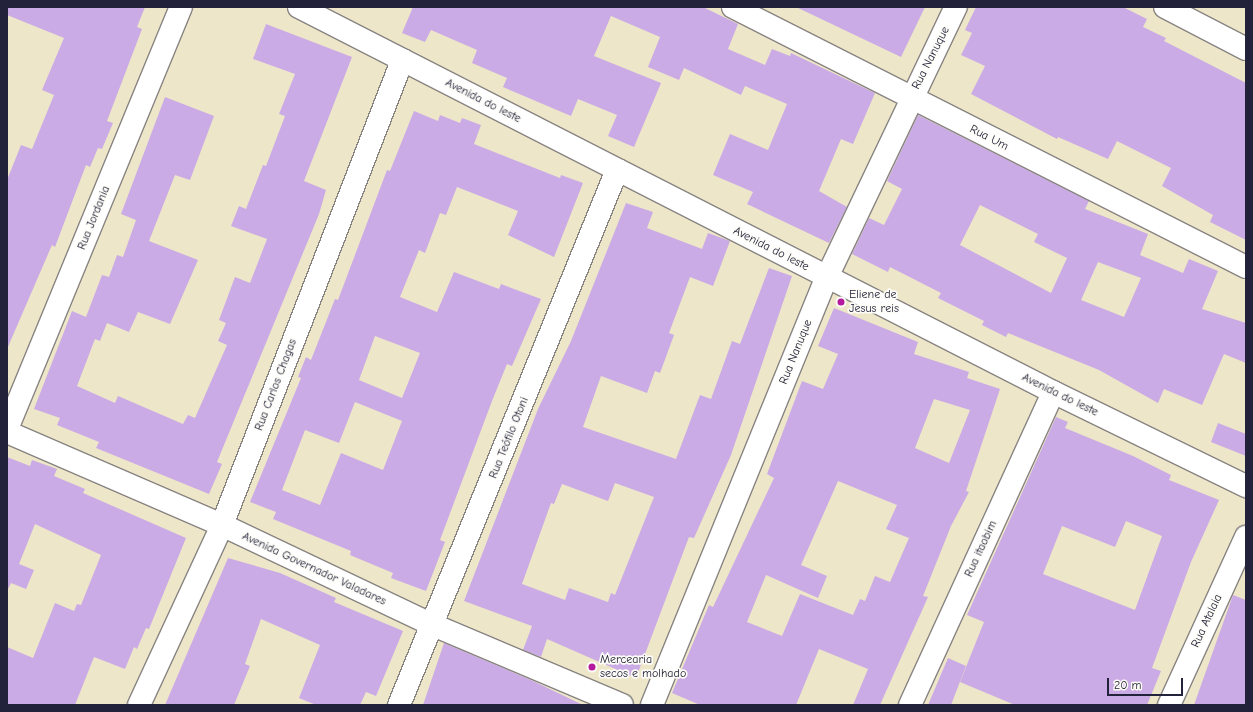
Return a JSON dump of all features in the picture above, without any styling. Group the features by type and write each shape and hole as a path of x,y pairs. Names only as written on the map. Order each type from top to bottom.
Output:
{"street":[{"name":"Rua Jordania","path":"7,431 181,7"},
{"name":"Avenida do leste","path":"299,7 1053,392 1246,486"},
{"name":"Rua Um","path":"733,7 1246,267"},
{"name":"Rua Nanuque","path":"652,705 827,277 910,98 956,7"},
{"path":"1165,7 1246,49"},
{"name":"Rua Carlos Chagas","path":"139,705 222,525 402,60"},
{"name":"Rua Teófilo Otoni","path":"399,705 433,625 617,170"},
{"name":"Rua itaobim","path":"910,705 1053,392"},
{"name":"Avenida Governador Valadares","path":"7,431 222,525 433,625 622,705"},
{"name":"Rua Atalaia","path":"1169,705 1246,538"}],"building":[{"path":"7,7 145,7 137,27 142,29 107,121 113,123 102,149 98,148 90,167 86,165 55,247 52,245 7,349 7,180 21,145 32,149 54,95 42,90 64,38 7,15"},
{"path":"413,7 703,7 738,24 728,49 765,65 772,49 790,56 791,53 875,93 853,144 841,139 819,191 847,207 829,243 747,204 753,192 713,175 730,134 768,150 787,104 745,86 741,95 684,68 679,80 648,67 660,37 611,16 594,56 661,83 634,147 608,136 617,115 578,99 571,116 503,87 507,78 472,63 477,50 431,30 425,42 402,33"},
{"path":"796,7 925,7 901,57"},
{"path":"976,7 1123,7 1147,19 1143,27 1166,38 1164,41 1246,83 1246,240 1210,222 1213,215 1162,186 1171,168 1117,141 1108,159 1058,137 1057,139 971,94 985,66 961,55 972,33 965,30"},
{"path":"266,24 352,57 304,181 326,190 319,214 217,462 222,464 209,494 96,448 99,442 57,425 60,418 34,409 72,311 86,317 102,275 109,277 117,255 123,257 136,220 121,214 165,97 214,116 190,180 175,175 149,241 198,260 170,324 138,312 129,332 107,323 100,341 95,339 77,386 115,403 118,396 183,424 188,415 195,418 227,345 218,341 226,323 219,320 235,277 250,283 267,239 231,226 239,206 246,209 263,165 266,166 285,116 279,114 295,74 253,59"},
{"path":"414,111 438,121 440,115 460,123 462,118 481,125 474,144 560,178 561,175 583,183 554,257 508,235 518,211 457,187 446,215 440,213 425,253 419,250 400,297 437,312 454,272 499,289 501,284 541,299 512,366 507,364 492,401 440,540 445,542 426,591 391,578 393,573 350,555 351,551 273,519 276,512 250,502 301,378 298,377 306,357 311,360 335,299 338,300 387,170 390,171","holes":["375,336 420,353 402,398 359,380","355,402 402,421 383,470 341,453 320,505 282,490 305,430 339,443"]},
{"path":"918,115 1089,201 1085,209 1148,234 1140,255 1183,273 1189,259 1218,271 1202,309 1246,323 1246,363 1224,354 1202,405 1164,389 1158,403 1099,370 1008,333 1006,337 982,325 984,321 938,298 941,293 890,267 888,272 852,254 869,218 884,225 902,189 887,181","holes":["980,205 1038,234 1034,242 1067,258 1051,293 960,245","1098,262 1141,278 1124,317 1081,300"]},
{"path":"626,203 653,212 647,228 702,249 708,233 730,241 713,286 690,277 669,333 674,335 660,373 655,371 647,393 601,376 583,427 676,459 700,395 711,399 732,341 740,344 769,268 792,276 731,455 694,538 689,537 636,678 547,639 541,657 523,650 532,626 464,601 538,409 571,341","holes":["615,483 654,497 615,595 611,593 608,602 569,588 565,600 522,584 551,503 554,504 562,484 608,501"]},
{"path":"834,308 918,342 914,354 969,372 967,378 1000,389 966,491 969,492 951,526 923,596 928,597 880,705 853,705 868,669 819,649 796,705 700,705 672,693 709,605 713,607 774,478 767,474 802,381 823,389 838,354 818,346","holes":["934,399 970,410 949,463 915,448","838,481 897,505 886,529 909,538 890,582 875,576 865,601 860,599 853,615 800,594 782,636 747,622 766,575 818,598 827,576 801,565"]},
{"path":"1056,417 1068,422 1065,428 1133,456 1171,475 1169,480 1219,500 1191,562 1152,668 1161,671 1147,705 1015,705 960,682 984,622 967,615","holes":["1126,521 1162,536 1135,610 1043,574 1062,526 1115,547"]},
{"path":"1218,423 1246,434 1246,456 1211,442"},
{"path":"7,457 30,466 32,460 57,469 54,476 85,489 83,493 186,538 149,629 146,628 137,649 134,647 125,669 94,657 75,705 7,705 7,647 33,658 55,603 74,611 77,604 81,605 101,555 35,524 19,564 34,570 26,589 11,583 7,591"},
{"path":"228,558 280,573 336,598 334,602 403,631 376,696 366,692 360,705 316,705 299,698 320,645 261,619 245,664 250,666 234,705 165,705"},
{"path":"1233,595 1246,600 1246,705 1194,705"},
{"path":"444,643 531,680 583,705 423,705"},
{"path":"948,658 966,666 951,705 928,705"}],"place":[{"name":"Eliene de Jesus reis","path":"841,302"},
{"name":"Mercearia secos e molhado","path":"592,667"}]}
